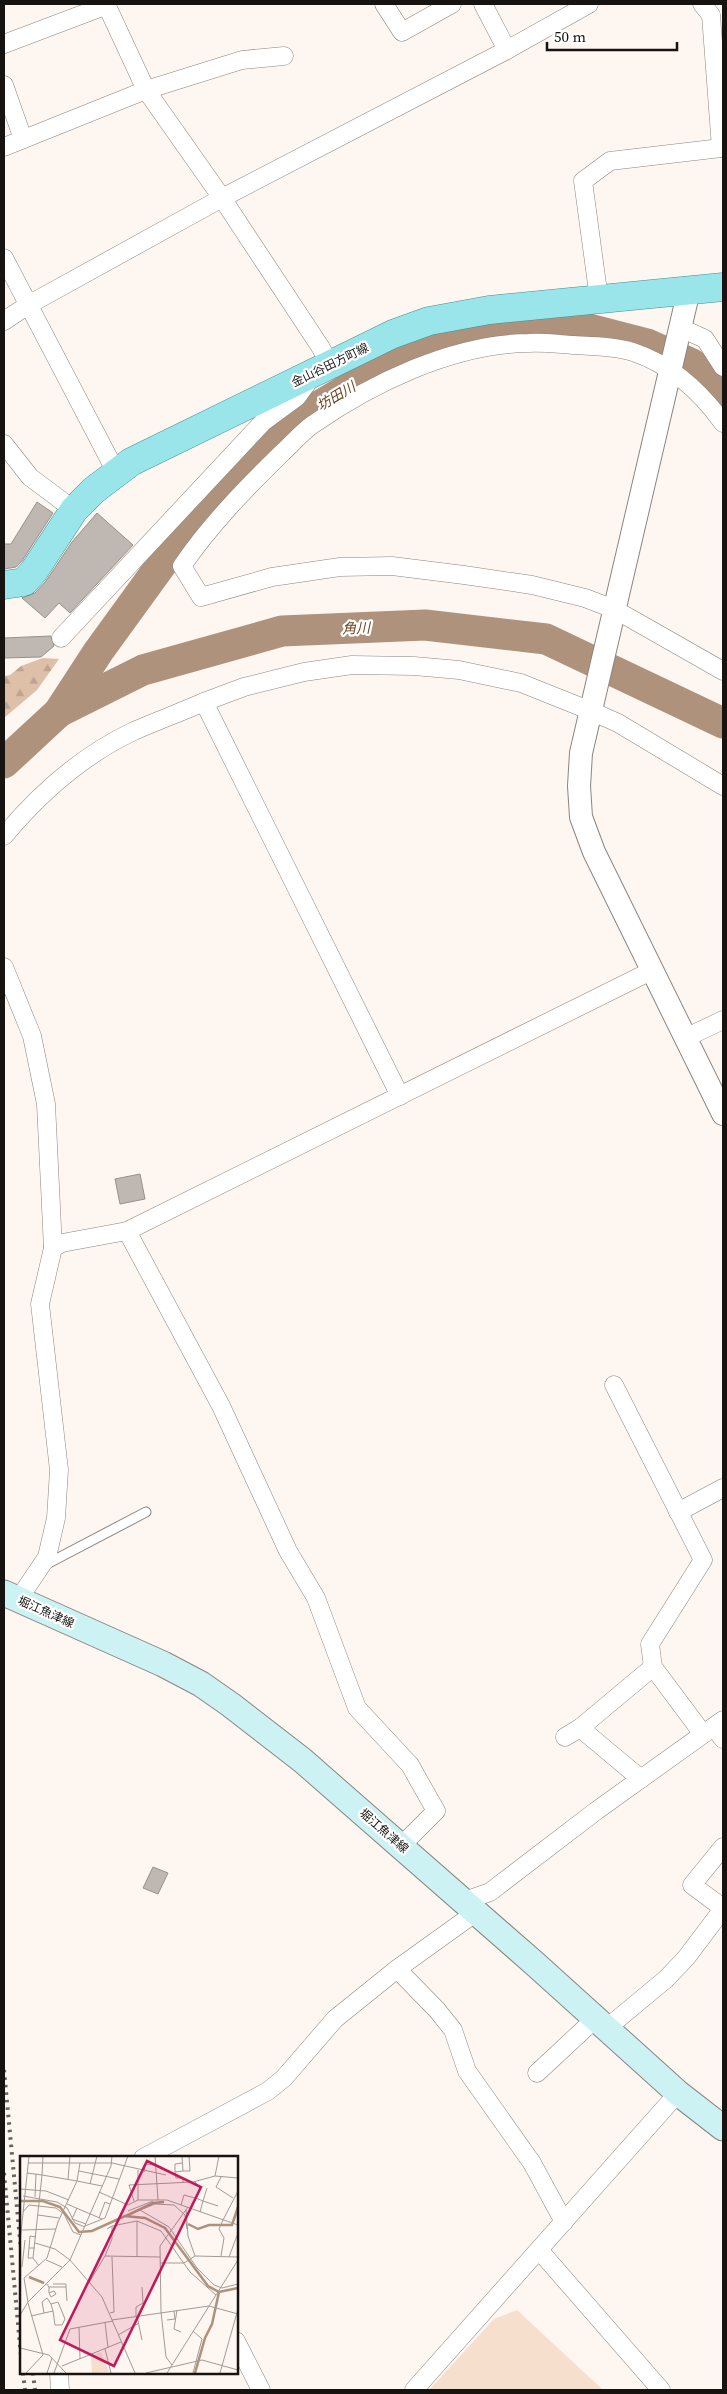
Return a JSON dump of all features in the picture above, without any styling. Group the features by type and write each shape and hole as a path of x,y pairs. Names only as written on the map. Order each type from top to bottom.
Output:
{"main road":[{"name":"金山谷田方町線","path":"4,585 24,582 34,572 74,510 116,472 131,462 392,334 429,321 490,310 723,287"},
{"name":"堀江魚津線","path":"11,1596 163,1664 201,1684 231,1705 302,1760 678,2093 723,2128"}],"street":[{"path":"384,4 402,32 452,4"},
{"path":"483,4 507,50"},
{"path":"4,321 28,305 222,198 507,50 589,4"},
{"path":"598,299 583,181 610,161 722,148 711,14 702,4"},
{"path":"4,44 107,5 146,90 222,198 321,348 323,368 297,396 263,422 61,638"},
{"path":"4,147 146,90 242,60 284,56"},
{"path":"4,85 23,139"},
{"path":"4,258 116,472"},
{"path":"689,290 591,708 581,754 579,786 581,817 594,852 723,1114"},
{"path":"680,333 705,339 723,367"},
{"path":"723,423 692,385 671,368 633,352 592,346 527,342 476,350 430,362 373,386 311,426 261,473 196,546 182,566 201,597 272,577 340,567 392,566 532,585 585,598 613,611 723,671"},
{"path":"4,444 30,477 74,510"},
{"path":"4,836 27,808 78,765 132,732 244,687 304,672 352,665 414,666 459,670 521,683 591,708 723,786"},
{"path":"204,702 400,1096"},
{"path":"4,967 32,1036 46,1104 53,1248 40,1304 59,1470 56,1518 47,1557 40,1567 11,1596"},
{"path":"53,1248 62,1243 127,1231 651,970"},
{"path":"685,1038 723,1020"},
{"path":"127,1231 221,1406 288,1551 316,1598 357,1708 410,1764 436,1811 401,1846"},
{"path":"147,2156 268,2091 284,2078 335,2019 469,1907 640,1779 716,1730 653,1667 650,1644 703,1560 614,1385"},
{"path":"678,1512 723,1488"},
{"path":"565,1737 580,1728 653,1667"},
{"path":"580,1728 640,1779"},
{"path":"537,2073 601,2023 666,1979 723,1909 692,1885 723,1847"},
{"path":"396,1969 437,2010 453,2030 467,2070 532,2163 564,2222"},
{"path":"414,2390 678,2093"},
{"path":"539,2250 661,2390"},
{"path":"238,2345 261,2390"},
{"path":"59,2374 60,2390"}],"lane":[{"path":"40,1567 146,1512"}],"green space":[{"path":"43,658 59,659 37,690 4,718 4,676 10,675 21,666"}],"shaded area":[{"path":"517,2310 603,2390 429,2390 494,2319"}],"building":[{"path":"37,502 53,513 22,561 16,567 4,569 4,544 11,544"},
{"path":"97,513 133,545 70,613 59,603 45,618 22,598 35,593 46,581 72,542"},
{"path":"51,636 54,646 41,657 4,658 4,638"},
{"path":"140,1174 145,1199 120,1204 115,1179"},
{"path":"153,1867 168,1873 158,1894 143,1888"}],"waterway":[{"name":"坊田川","path":"59,712 98,652 164,561 289,424 369,376 436,342 531,328 589,329 647,344 692,364 711,383 723,400"},
{"name":"角川","path":"4,763 59,712 143,670 282,631 425,625 546,639 723,723"}],"railway":[{"path":"4,2070 20,2239"},
{"path":"4,2173 20,2345"},
{"path":"23,2374 25,2390"},
{"path":"33,2374 35,2390"}]}
